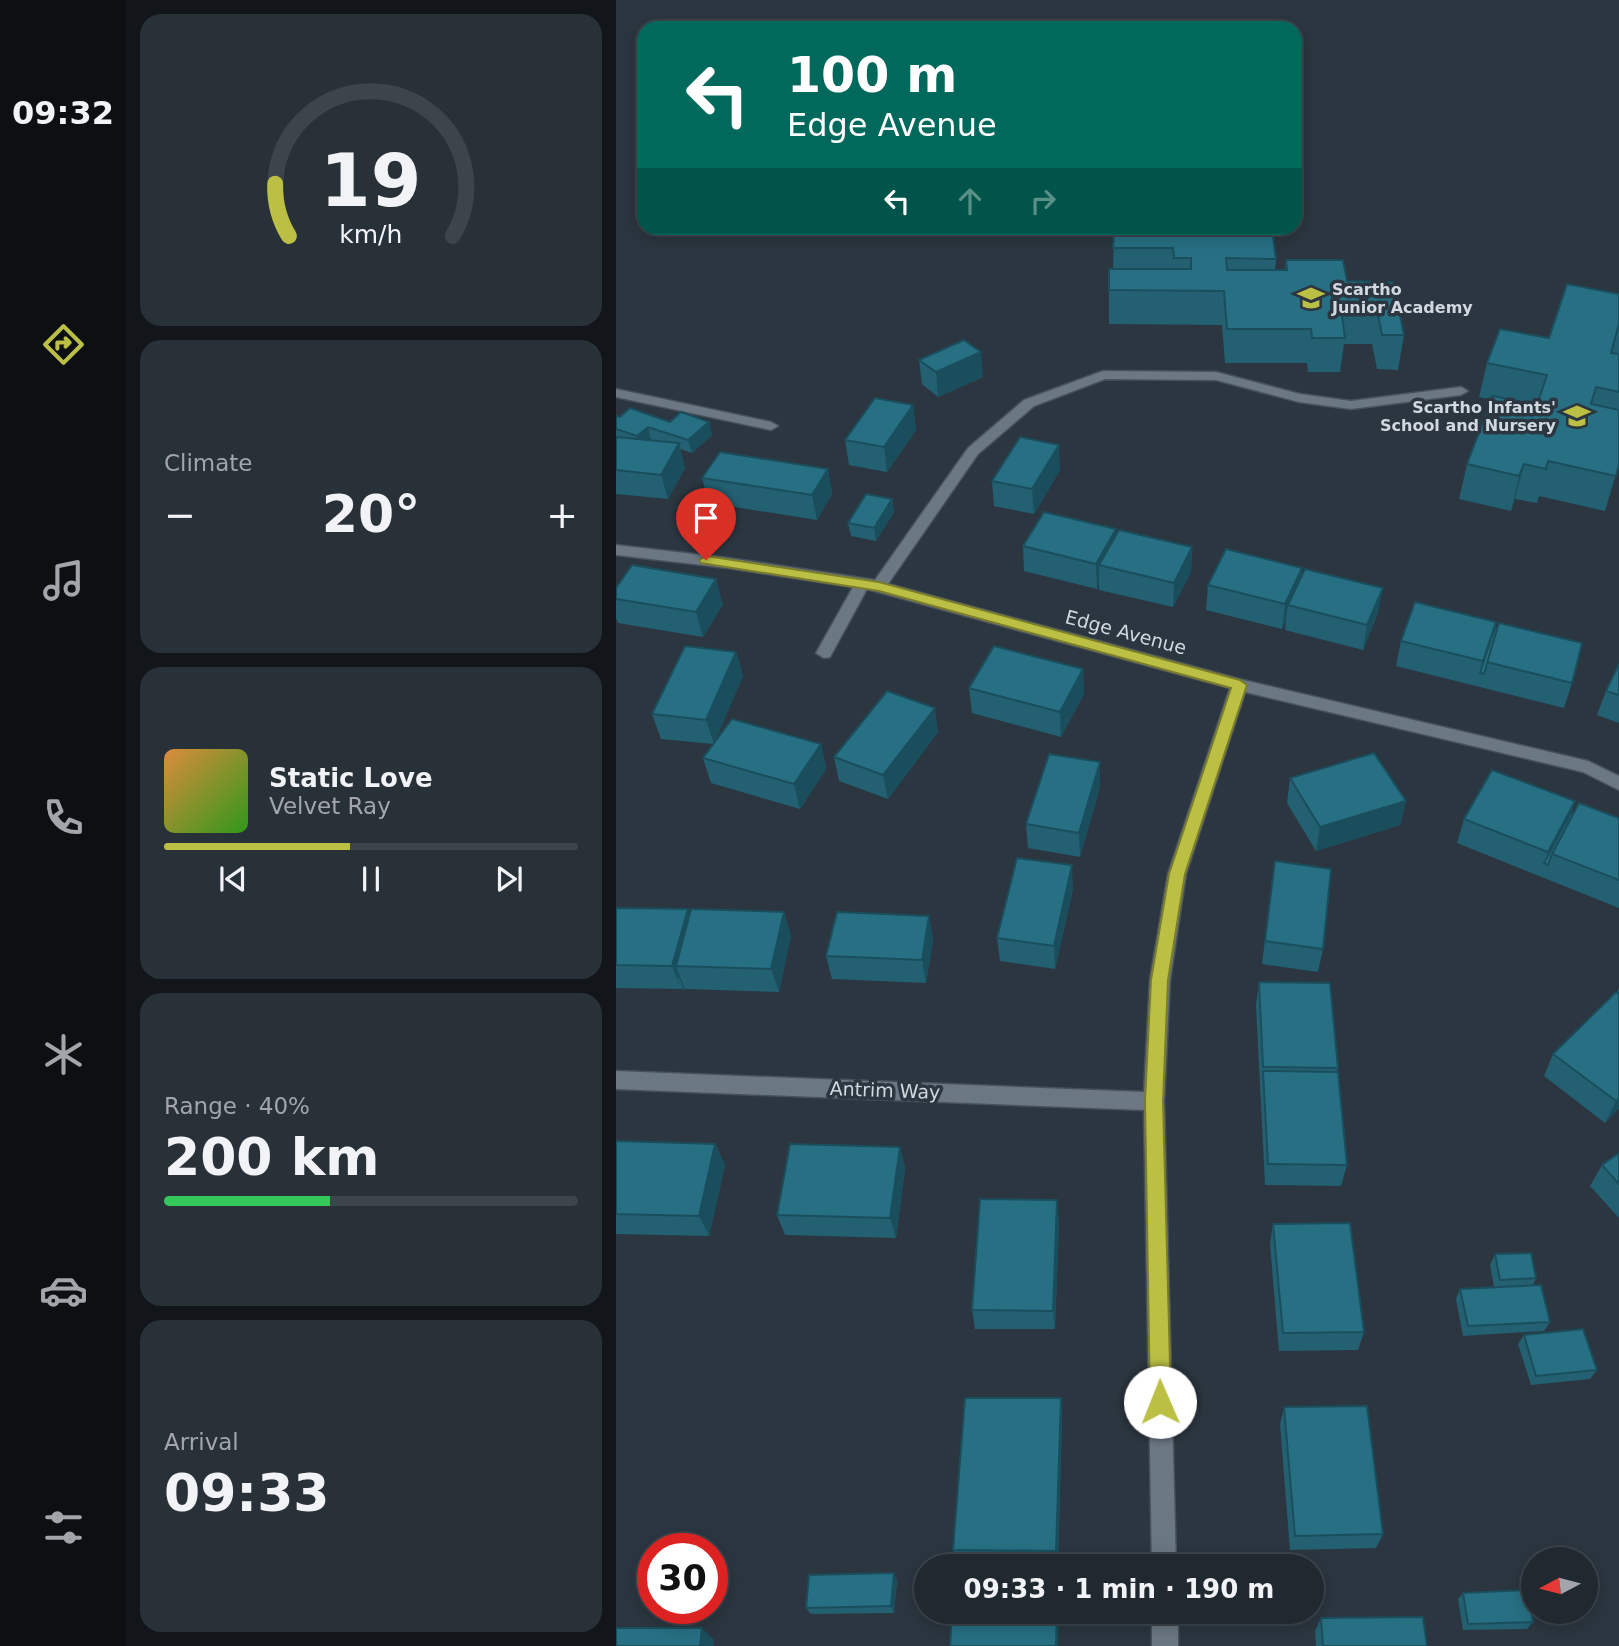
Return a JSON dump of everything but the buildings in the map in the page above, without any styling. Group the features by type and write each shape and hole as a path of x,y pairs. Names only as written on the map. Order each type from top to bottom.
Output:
{"street":[{"path":"824,653 871,585 973,451 1029,403 1103,375 1216,376 1299,398 1351,405 1461,391"},
{"path":"616,393 771,426"},
{"name":"Edge Avenue","path":"616,550 871,585 1240,685 1588,767 1619,784"},
{"path":"1164,1554 1154,1101 1160,980 1177,874 1240,685"},
{"name":"Antrim Way","path":"616,1080 1154,1101"},
{"path":"1165,1624 1166,1646"}],"place":[{"name":"Scartho Junior Academy","path":"1311,298"},
{"name":"Scartho Infants' School and Nursery","path":"1577,416"}],"route":[{"path":"706,560 879,586 1240,685 1177,874 1160,980 1154,1101 1160,1402"}]}
